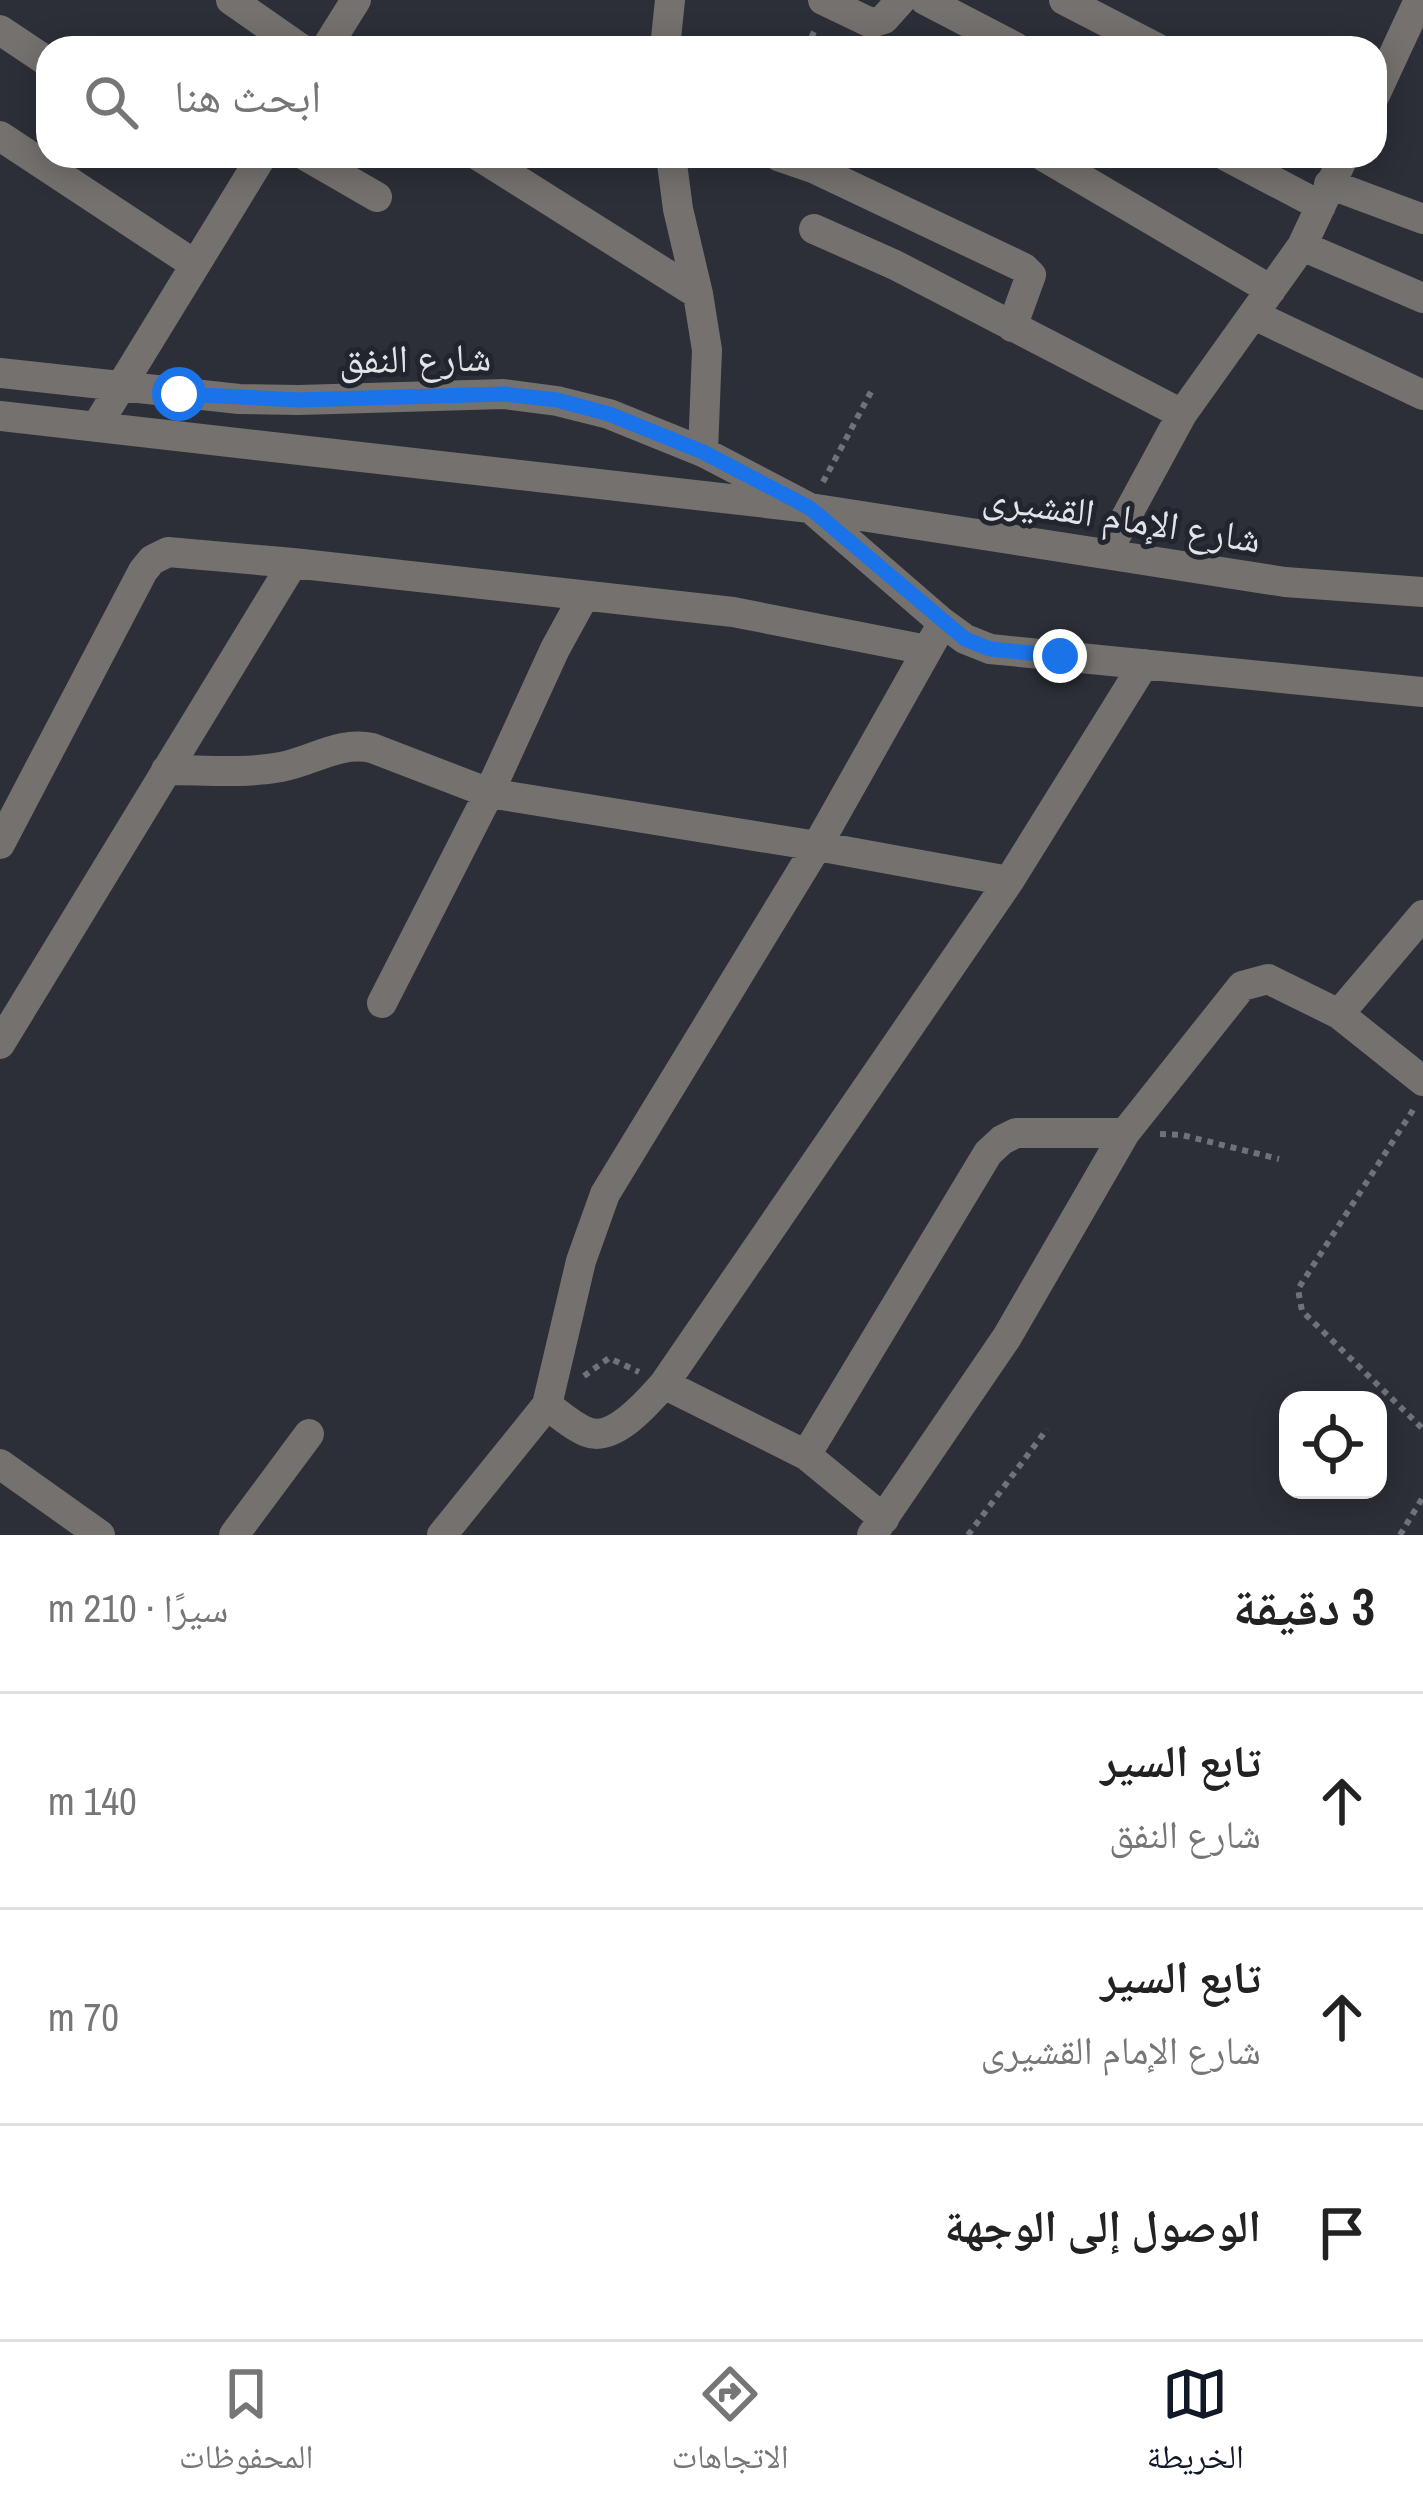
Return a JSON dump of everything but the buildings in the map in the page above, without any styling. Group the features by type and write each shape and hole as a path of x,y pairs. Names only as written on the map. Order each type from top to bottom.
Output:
{"street":[{"path":"231,0 283,36"},
{"path":"334,36 356,0"},
{"path":"666,36 670,0"},
{"path":"823,0 871,23 884,19 901,0"},
{"path":"925,0 995,36"},
{"path":"1064,0 1134,36"},
{"path":"1387,61 1419,0"},
{"path":"0,30 36,54"},
{"path":"0,136 36,160"},
{"path":"48,168 194,264"},
{"path":"96,427 254,168"},
{"path":"327,168 377,197"},
{"path":"498,168 698,294"},
{"path":"673,168 707,350 703,452"},
{"path":"813,168 1024,268 1031,275 1029,288 1012,327"},
{"path":"1061,168 1263,302 1423,395"},
{"path":"1256,168 1325,195 1423,219"},
{"path":"1106,554 1182,414 1302,246 1338,168"},
{"path":"814,229 895,265 1182,414"},
{"path":"1302,246 1423,298"},
{"name":"شارع النفق","path":"0,373 199,395 299,400 504,394 557,400 609,414 703,452 810,508"},
{"name":"شارع الإمام القشيرى","path":"0,416 810,508 1286,582 1423,592"},
{"path":"810,508 943,623 990,649 1423,692"},
{"path":"0,844 142,571 168,553 734,612 928,650"},
{"path":"0,1044 292,563"},
{"path":"382,1003 584,596"},
{"path":"442,1535 547,1405 576,1280 605,1194 817,846 943,623"},
{"path":"547,1405 596,1434 640,1412 664,1384 1009,881 1144,664"},
{"path":"166,770 281,767 357,745 489,793 1009,881"},
{"path":"1339,1014 1423,915"},
{"path":"664,1384 806,1456 878,1527 1007,1336 1125,1133 1242,986 1268,980 1339,1014 1423,1081"},
{"path":"806,1456 988,1153 1016,1133 1125,1133"},
{"path":"235,1535 309,1434"},
{"path":"0,1464 100,1535"}],"path":[{"path":"810,508 872,390"},
{"path":"1423,1094 1298,1289 1302,1311 1423,1429"},
{"path":"1125,1133 1182,1136 1280,1159"},
{"path":"547,1405 609,1358 664,1384"},
{"path":"968,1535 1047,1430"},
{"path":"1400,1535 1423,1497"}],"route":[{"path":"179,394 299,400 504,394 557,400 609,414 703,452 810,508 965,639 990,649 1060,656"}]}
